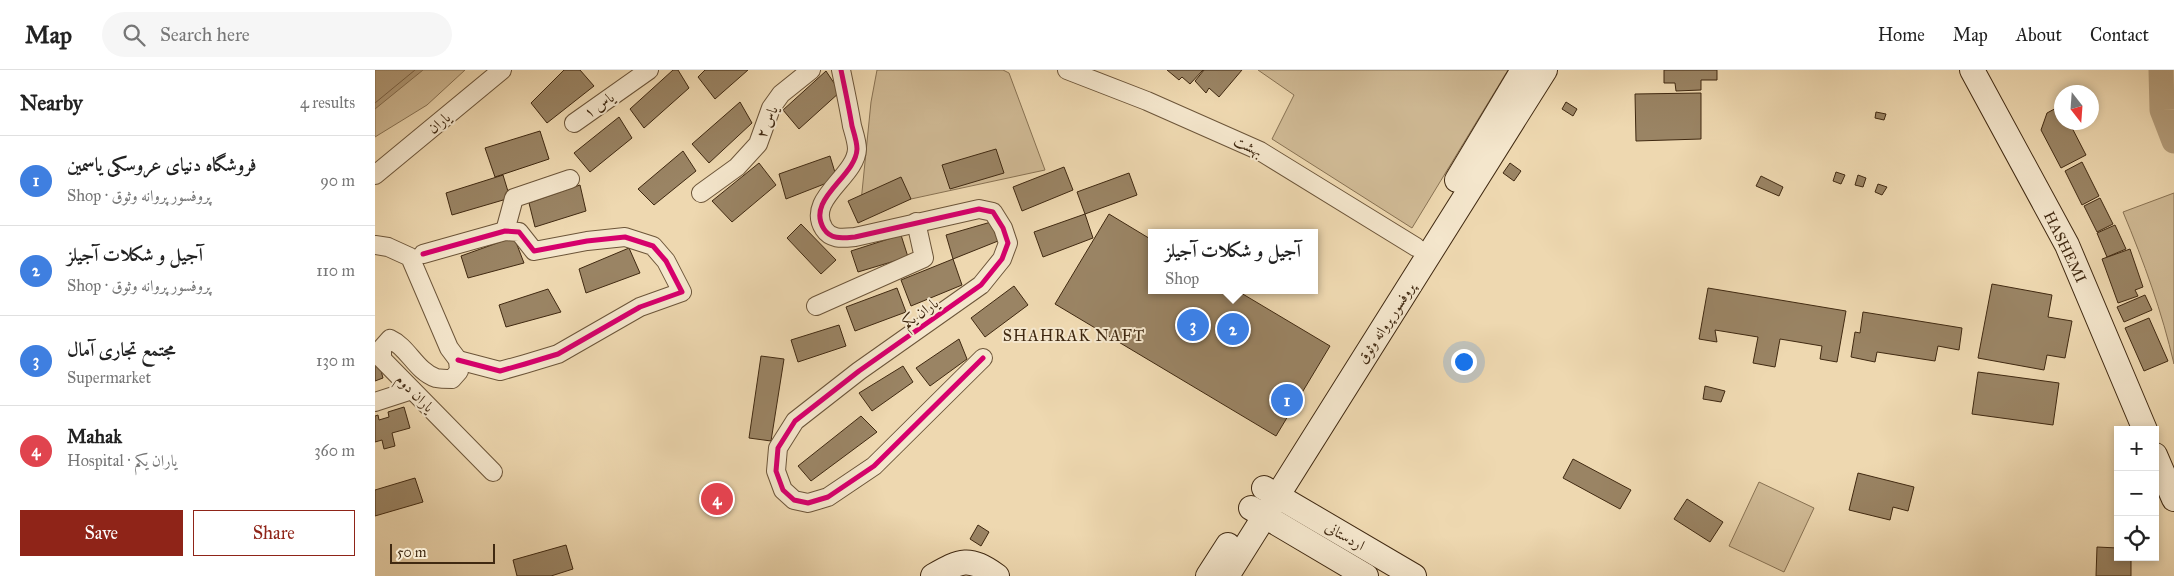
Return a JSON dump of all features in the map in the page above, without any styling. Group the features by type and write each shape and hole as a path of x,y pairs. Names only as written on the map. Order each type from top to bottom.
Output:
{"main road":[{"name":"پروفسور پروانه وثوق","path":"1423,251 1523,70"},
{"name":"پروفسور پروانه وثوق","path":"1208,576 1257,512 1423,251 1545,70"},
{"name":"HASHEMI","path":"1972,70 2067,245 2143,426"},
{"path":"2159,464 2174,499"},
{"name":"اردستانی","path":"1270,492 1414,576"},
{"name":"پروفسور پروانه وثوق","path":"1227,576 1257,512"},
{"name":"اردستانی","path":"1257,512 1366,576"},
{"path":"933,576 981,565 997,576"}],"street":[{"name":"یاران","path":"375,175 503,70"},
{"name":"یاس ۱","path":"573,123 649,70"},
{"name":"یاس ۲","path":"701,193 737,167 758,144 771,108 781,94 811,70"},
{"name":"یاران یکم","path":"841,70 857,150 850,169 822,204 820,220 825,231 837,239 855,237 979,209 993,212 1003,228 1008,244 1002,259 981,285 859,371 795,421 778,448 776,471 783,490 794,500 807,503 828,497 874,466 983,358"},
{"name":"بهشت","path":"1067,70 1147,101 1261,151 1423,251"},
{"path":"505,231 514,198 570,179"},
{"path":"816,306 923,258 916,222"},
{"path":"375,245 388,247 410,257 449,348 459,360 500,371 557,354 640,306 682,292 666,261 653,246 625,237 587,240 534,251 519,232 505,231 423,254"},
{"name":"یاران دوم","path":"459,360 459,371 452,379 435,378 415,364 398,343 389,339 382,348 382,359 493,472"},
{"path":"375,402 412,390"}],"shaded area":[{"path":"375,70 465,70 427,105 375,137"},
{"path":"877,70 1003,70 1009,73 1045,170 860,212 871,102"},
{"path":"1258,70 1508,70 1412,228 1272,139 1294,95"},
{"path":"2174,193 2174,364 2152,287 2123,212"},
{"path":"1759,482 1814,508 1784,572 1729,546"}],"water":[{"path":"375,70 423,70 375,109"}],"building":[{"path":"564,70 580,70 594,86 547,123 531,103"},
{"path":"673,70 678,70 689,88 644,128 630,109"},
{"path":"705,70 748,70 715,99 698,77"},
{"path":"1167,70 1203,70 1190,84 1182,77 1179,80"},
{"path":"1204,70 1242,70 1219,97 1209,88 1206,93 1195,81"},
{"path":"1664,70 1717,70 1717,80 1701,80 1701,90 1676,91 1675,83 1664,83"},
{"path":"826,71 840,92 799,129 783,110"},
{"path":"1701,93 1701,139 1636,141 1635,94"},
{"path":"740,102 752,123 709,163 692,144"},
{"path":"1566,102 1577,109 1573,116 1562,109"},
{"path":"2054,109 2054,130 2073,130 2086,155 2061,168 2041,130 2047,113"},
{"path":"1876,112 1886,114 1884,120 1875,118"},
{"path":"619,117 632,138 590,172 574,153"},
{"path":"540,131 549,159 495,177 485,148"},
{"path":"996,149 1004,173 950,189 942,165"},
{"path":"683,151 696,171 654,205 638,189"},
{"path":"830,156 837,179 786,199 779,174"},
{"path":"2082,162 2099,196 2082,205 2065,171"},
{"path":"759,163 776,185 732,222 712,201"},
{"path":"1510,163 1521,171 1514,181 1503,173"},
{"path":"1064,167 1073,190 1022,211 1013,187"},
{"path":"1836,172 1845,175 1841,184 1833,181"},
{"path":"1129,173 1137,195 1085,214 1077,192"},
{"path":"503,175 510,198 452,215 446,193"},
{"path":"1858,175 1866,178 1863,187 1855,185"},
{"path":"1761,176 1783,187 1779,196 1756,186"},
{"path":"901,177 911,199 858,223 848,201"},
{"path":"1878,184 1887,187 1882,195 1875,192"},
{"path":"580,185 586,211 535,227 529,203"},
{"path":"2100,198 2113,224 2097,232 2084,206"},
{"path":"1085,214 1093,238 1043,257 1034,232"},
{"path":"1109,214 1148,238 1148,294 1243,294 1330,346 1276,436 1055,304"},
{"path":"991,222 998,241 953,259 946,235"},
{"path":"801,224 836,260 821,274 787,238"},
{"path":"2115,225 2126,249 2107,257 2097,233"},
{"path":"901,235 908,257 858,272 851,251"},
{"path":"514,237 524,263 468,278 461,256"},
{"path":"629,248 640,273 586,293 579,269"},
{"path":"2130,249 2143,287 2135,290 2138,296 2118,303 2102,259"},
{"path":"953,259 962,285 911,306 901,280"},
{"path":"1992,284 2052,295 2048,317 2072,321 2065,358 2047,355 2044,370 1978,358"},
{"path":"1014,286 1028,305 985,337 971,318"},
{"path":"897,288 906,312 855,331 846,307"},
{"path":"1708,288 1846,311 1837,362 1820,359 1822,346 1780,339 1775,367 1753,363 1758,337 1715,330 1717,342 1699,339"},
{"path":"548,289 561,312 506,327 499,305"},
{"path":"2145,295 2152,310 2124,322 2117,307"},
{"path":"1863,312 1962,328 1959,350 1938,346 1935,361 1877,352 1875,362 1851,357 1855,332 1860,333"},
{"path":"2149,318 2168,361 2144,371 2125,328"},
{"path":"839,325 846,346 798,362 791,340"},
{"path":"959,339 967,359 930,386 916,368"},
{"path":"375,352 383,378 375,381"},
{"path":"761,356 784,359 771,441 749,438"},
{"path":"903,366 913,382 872,411 859,393"},
{"path":"1978,372 2059,383 2053,425 1972,414"},
{"path":"1705,386 1725,391 1721,402 1703,399"},
{"path":"404,407 410,428 392,433 395,446 384,449 382,440 375,442 375,416 378,415 379,420 389,417 388,412"},
{"path":"861,416 877,432 811,481 798,466"},
{"path":"1573,459 1631,490 1620,509 1563,478"},
{"path":"1858,473 1914,487 1908,511 1893,507 1890,520 1849,510"},
{"path":"415,478 423,502 375,516 375,490"},
{"path":"1687,499 1723,522 1710,542 1674,519"},
{"path":"978,525 989,532 981,546 970,539"},
{"path":"566,545 573,569 551,576 517,576 513,560"},
{"path":"2097,547 2114,548 2114,561 2131,561 2131,576 2096,576"}],"waterway":[{"path":"2161,70 2162,110 2174,141"}],"cycle path":[{"path":"841,70 857,149 855,159 849,169 833,188 821,208 820,218 827,233 838,238 855,237 979,209 993,212 1003,228 1008,243 1002,259 981,285 859,371 795,421 778,448 776,471 783,490 794,500 808,503 828,497 874,466 983,358"},
{"path":"423,254 505,231 519,232 534,251 587,241 625,237 653,246 666,261 682,292 640,307 558,354 500,371 458,360"}],"place":[{"name":"مجتمع تجاری آمال","path":"1193,325"},
{"name":"آجیل و شکلات آجیلز","path":"1233,329"},
{"name":"فروشگاه دنیای عروسکی یاسمین","path":"1287,400"},
{"name":"Mahak","path":"717,499"}],"district":[{"name":"SHAHRAK NAFT","path":"1074,335"}]}
